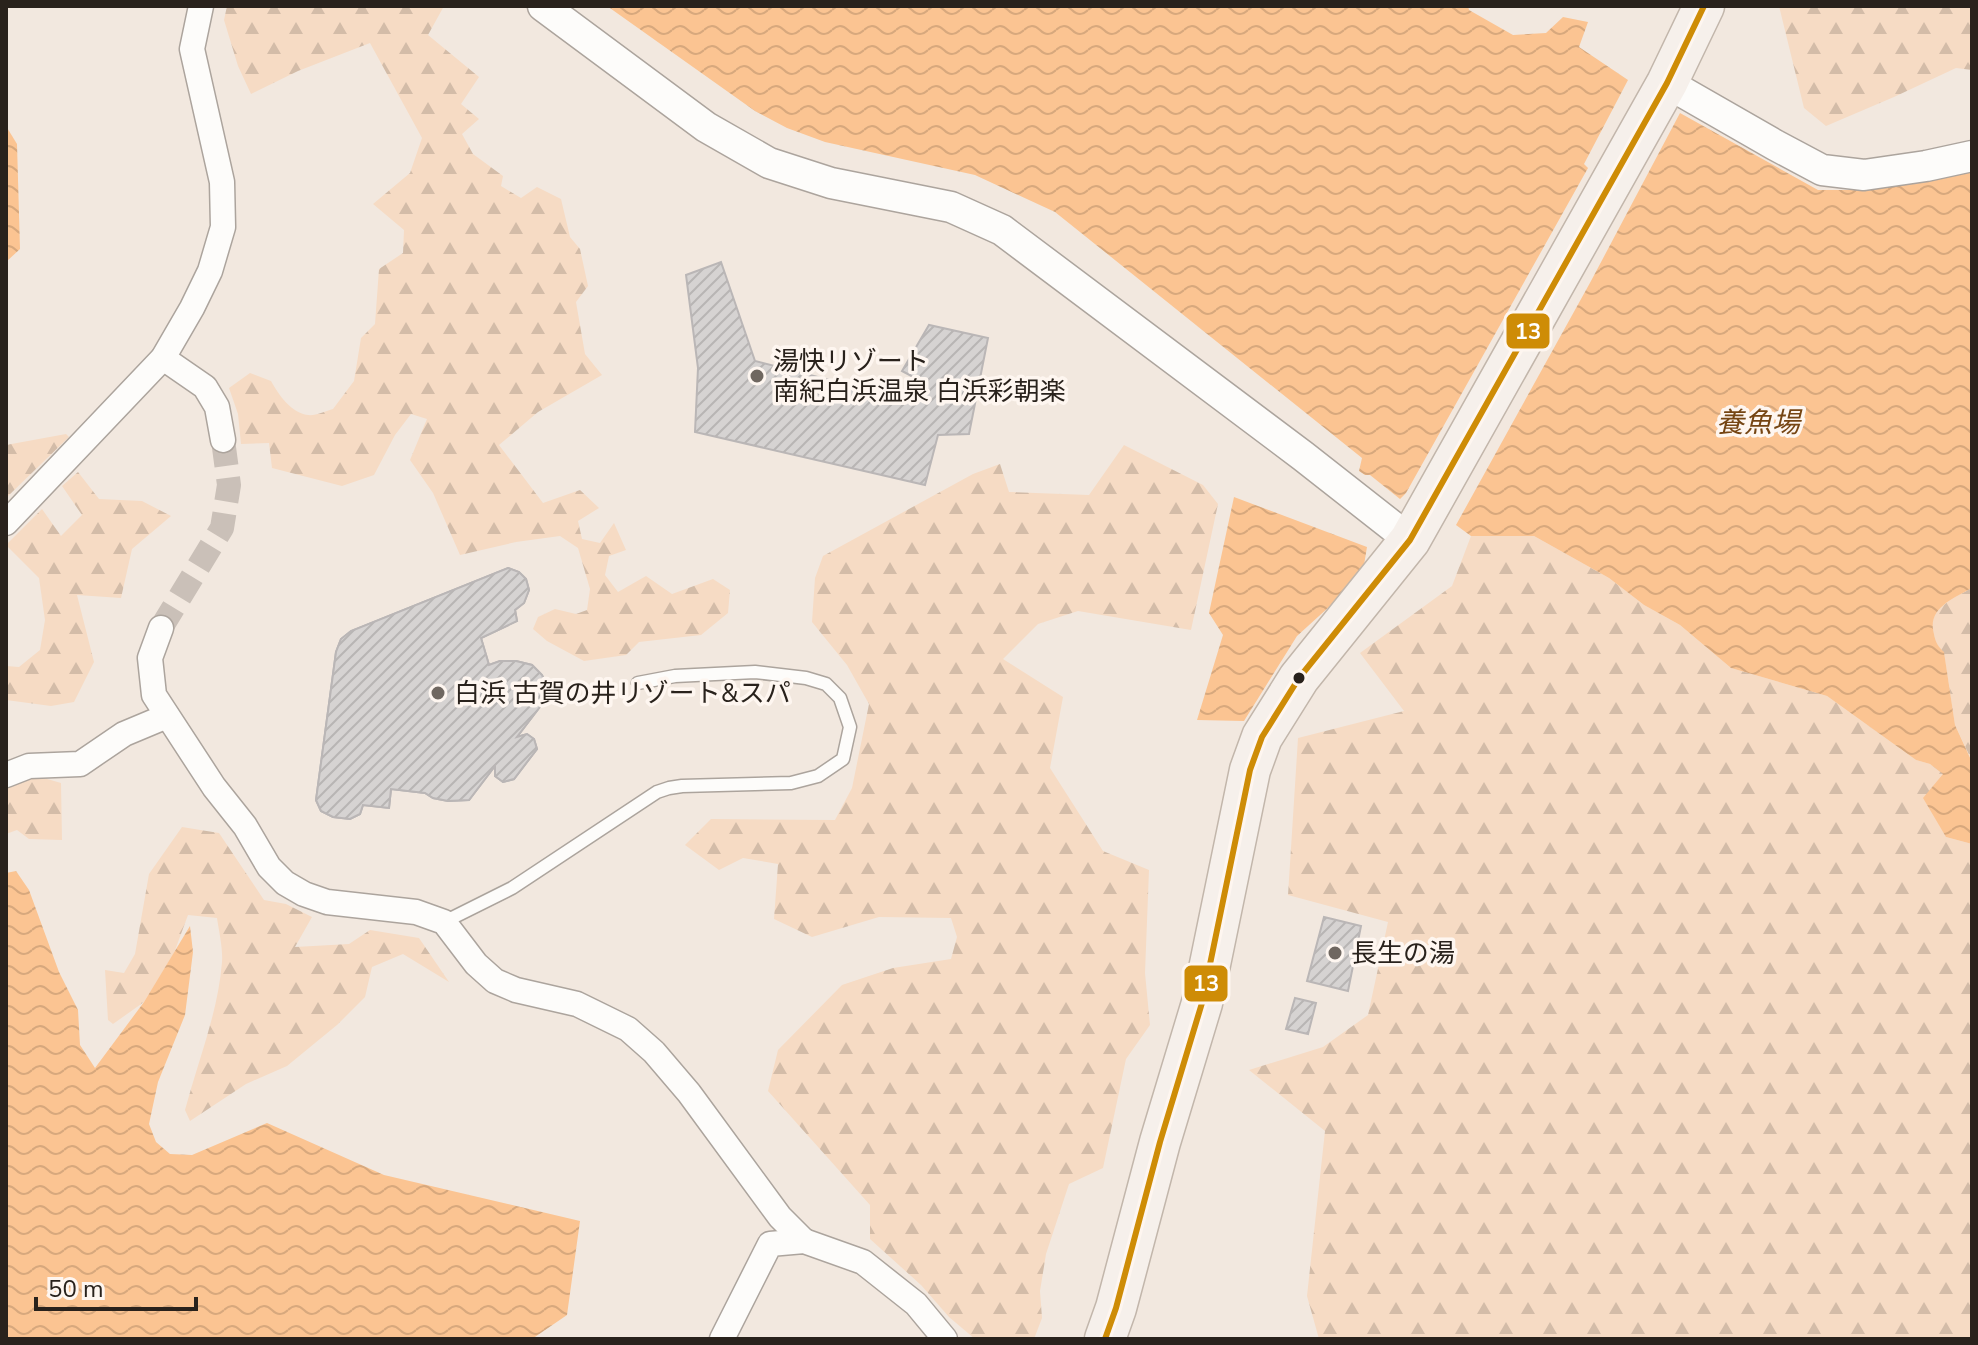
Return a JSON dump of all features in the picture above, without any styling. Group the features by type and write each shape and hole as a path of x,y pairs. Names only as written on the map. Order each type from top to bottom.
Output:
{"main road":[{"path":"1111,1329 1160,1142 1202,1003 1250,770 1262,737 1299,678 1410,540 1667,83 1704,6"}],"street":[{"path":"6,523 163,358 210,271 223,227 222,182 192,49 201,6"},
{"path":"543,6 706,127 769,163 831,183 951,207 1002,230 1410,540"},
{"path":"1667,83 1822,170 1864,175 1972,156"},
{"path":"163,358 205,387 217,407 223,440"},
{"path":"161,628 150,658 154,695 214,787 245,826 269,867 285,883 327,902 416,912 444,922 476,964 495,981 516,990 577,1004 628,1029 654,1052 689,1093 780,1217 804,1241"},
{"path":"6,775 29,766 80,764 124,734 167,716"},
{"path":"722,1339 770,1244 804,1241 863,1262 916,1304 945,1339"}],"lane":[{"path":"444,922 512,888 657,792 682,786 791,783 818,776 843,759 850,727 840,698 826,684 806,678 755,672 675,676 638,683"}],"green space":[{"path":"227,6 444,6 428,35 479,77 461,104 479,119 462,134 473,154 503,176 501,186 521,198 537,187 561,199 570,237 580,249 588,286 576,302 585,354 602,375 538,412 499,445 543,503 580,490 599,508 578,521 582,539 600,543 614,523 626,550 609,556 605,575 618,592 646,576 672,594 713,579 730,590 728,613 701,635 639,642 626,655 584,661 547,641 533,629 538,617 555,609 576,614 587,610 590,589 578,548 560,536 460,555 433,493 410,460 427,419 411,414 395,435 374,475 342,486 272,468 269,443 241,444 238,414 229,388 250,373 271,381 291,407 308,415 333,409 354,381 361,338 375,324 379,269 403,253 404,230 373,204 410,173 422,138 370,43 298,71 251,94 238,66 224,20"},
{"path":"1779,6 1972,6 1972,70 1956,68 1826,126 1804,108"},
{"path":"66,434 69,437 6,498 6,445"},
{"path":"1124,445 1203,485 1218,504 1191,630 1078,611 1038,624 1003,659 1063,697 1050,768 1103,851 1149,870 1145,973 1150,1025 1126,1059 1103,1168 1069,1184 1046,1254 1040,1291 1042,1318 1034,1339 975,1339 870,1239 870,1205 768,1091 778,1050 842,985 893,968 951,959 957,937 951,918 879,917 812,937 774,919 778,864 743,858 719,870 685,845 711,819 835,820 852,788 869,704 847,665 812,622 815,578 823,556 973,474 1000,464 1009,492 1089,495"},
{"path":"78,472 99,499 142,501 171,516 132,549 121,598 77,595 94,662 74,702 51,706 6,700 6,666 19,667 40,650 45,620 39,578 6,545 42,509 61,536 82,515 62,486"},
{"path":"1471,536 1534,536 1609,578 1644,605 1680,625 1731,668 1827,696 1916,760 1930,764 1944,774 1946,837 1972,844 1972,1339 1319,1339 1307,1296 1325,1131 1249,1070 1323,1047 1368,1015 1388,922 1288,895 1298,738 1404,711 1360,653 1452,586"},
{"path":"1972,588 1972,761 1955,725 1944,653 1936,642 1933,621 1940,609"},
{"path":"37,776 61,783 62,840 29,839 17,830 6,834 6,790 13,782"},
{"path":"182,827 219,833 264,900 286,904 312,917 295,947 349,944 370,930 419,938 449,982 403,954 372,967 365,997 337,1025 287,1066 246,1084 190,1121 185,1110 220,981 222,951 217,918 188,915 174,953 144,1002 113,1024 108,1020 105,970 124,973 135,954 149,874"}],"water":[{"path":"607,6 1468,6 1469,10 1513,35 1546,33 1563,17 1588,22 1579,47 1628,80 1584,164 1588,168 1400,499 1370,475 1359,471 1362,458 1055,212 975,175 825,142 787,128 755,111"},
{"name":"養魚場","path":"1680,113 1818,190 1863,190 1972,167 1972,588 1940,609 1933,621 1933,629 1936,642 1944,652 1955,725 1972,762 1972,844 1946,837 1923,798 1943,774 1930,764 1916,760 1827,696 1731,668 1680,625 1644,605 1609,578 1534,536 1471,536 1456,525"},
{"path":"6,126 17,144 20,249 6,262"},
{"path":"1234,497 1367,547 1362,577 1297,636 1244,721 1197,720 1223,635 1209,613"},
{"path":"16,871 29,890 59,972 78,1010 80,1045 95,1068 144,1002 190,926 193,952 185,1015 158,1082 149,1124 156,1142 170,1154 192,1155 267,1123 384,1175 580,1221 567,1315 532,1339 6,1339 6,873"}],"building":[{"name":"湯快リゾート 南紀白浜温泉 白浜彩朝楽","path":"721,262 755,361 916,402 923,382 902,371 929,325 988,338 969,434 938,435 925,485 695,432 698,368 686,275"},
{"name":"白浜 古賀の井リゾート&スパ","path":"508,568 526,579 529,590 524,603 515,610 517,621 481,638 489,665 516,661 532,665 542,675 547,687 546,699 517,737 527,734 534,739 537,749 514,779 503,782 495,776 495,766 469,800 448,801 425,793 391,789 389,808 363,805 360,814 350,819 333,817 321,811 316,800 336,652 341,639 351,631"},
{"name":"白浜 古賀の井リゾート&スパ","path":"508,568 526,579 529,590 524,603 515,610 517,621 481,638 489,665 516,661 532,665 542,675 547,687 546,699 517,737 527,734 534,739 537,749 514,779 503,782 495,776 495,766 469,800 448,801 425,793 391,789 389,808 363,805 360,814 350,819 333,817 321,811 316,800 336,652 341,639 351,631"},
{"name":"長生の湯","path":"1324,917 1361,926 1348,991 1307,981"},
{"path":"1295,998 1316,1003 1308,1034 1286,1029"}],"tunnel":[{"path":"161,628 222,528 229,485 223,440"}],"transit line":[{"name":"13","path":"1105,1339 1202,1003 1250,770 1262,737 1299,678 1410,540 1667,83 1704,6"}],"place":[{"name":"湯快リゾート 南紀白浜温泉 白浜彩朝楽","path":"757,376"},
{"name":"白浜 古賀の井リゾート&スパ","path":"438,693"},
{"name":"長生の湯","path":"1335,953"}]}
